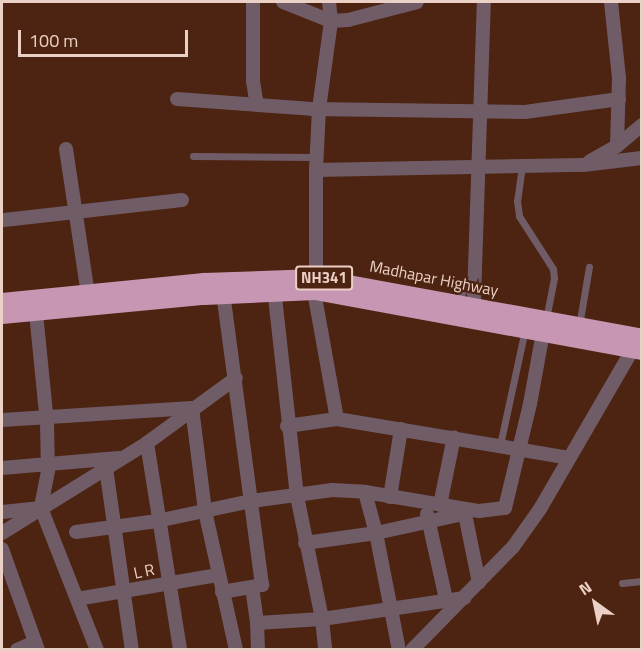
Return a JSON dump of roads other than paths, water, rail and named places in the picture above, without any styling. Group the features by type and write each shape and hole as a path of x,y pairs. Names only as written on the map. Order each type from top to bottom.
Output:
{"highway":[{"name":"Madhapar Highway","path":"2,315 35,305 204,282 316,278 642,338"},
{"name":"Madhapar Highway","path":"2,302 35,305 315,291 636,352"}],"street":[{"path":"253,2 253,81 257,105"},
{"path":"284,2 331,21 348,20 417,2"},
{"path":"316,272 316,163 319,109 331,21 329,2"},
{"path":"474,299 484,2"},
{"path":"611,2 619,78 617,147"},
{"path":"177,99 319,109 479,112 544,110 619,99"},
{"path":"583,165 617,147 642,125"},
{"path":"66,149 87,288"},
{"path":"316,163 477,167 583,165 642,158"},
{"path":"4,220 182,200"},
{"path":"275,297 287,426 305,543 322,619 325,650"},
{"path":"315,297 337,419"},
{"path":"222,592 262,585 224,300"},
{"path":"35,305 46,417 48,465 41,508 97,650"},
{"path":"305,543 376,533 428,520 505,508 542,338"},
{"path":"412,650 479,583 519,537 540,509 569,458 636,352"},
{"path":"2,533 147,443 236,378"},
{"path":"2,420 192,408"},
{"path":"192,408 205,511 236,650"},
{"path":"287,426 337,419 569,458"},
{"path":"390,497 401,429"},
{"path":"440,505 454,437"},
{"path":"147,443 180,650"},
{"path":"2,468 124,457"},
{"path":"106,468 132,650"},
{"path":"76,532 158,520 251,501 332,490 365,492 472,513"},
{"path":"365,492 376,533 399,650"},
{"path":"425,502 446,599"},
{"path":"2,512 41,508"},
{"path":"472,513 479,583"},
{"path":"2,549 37,646 17,650"},
{"name":"L R","path":"78,599 218,575"},
{"path":"252,587 258,650"},
{"path":"257,623 322,619 464,598"}],"lane":[{"path":"194,156 316,163"},
{"path":"522,166 517,201 519,216 553,269 554,278 547,313"},
{"path":"460,297 471,279 477,167"},
{"path":"580,320 589,267"},
{"path":"500,445 524,334"},
{"path":"622,583 642,581"}]}
